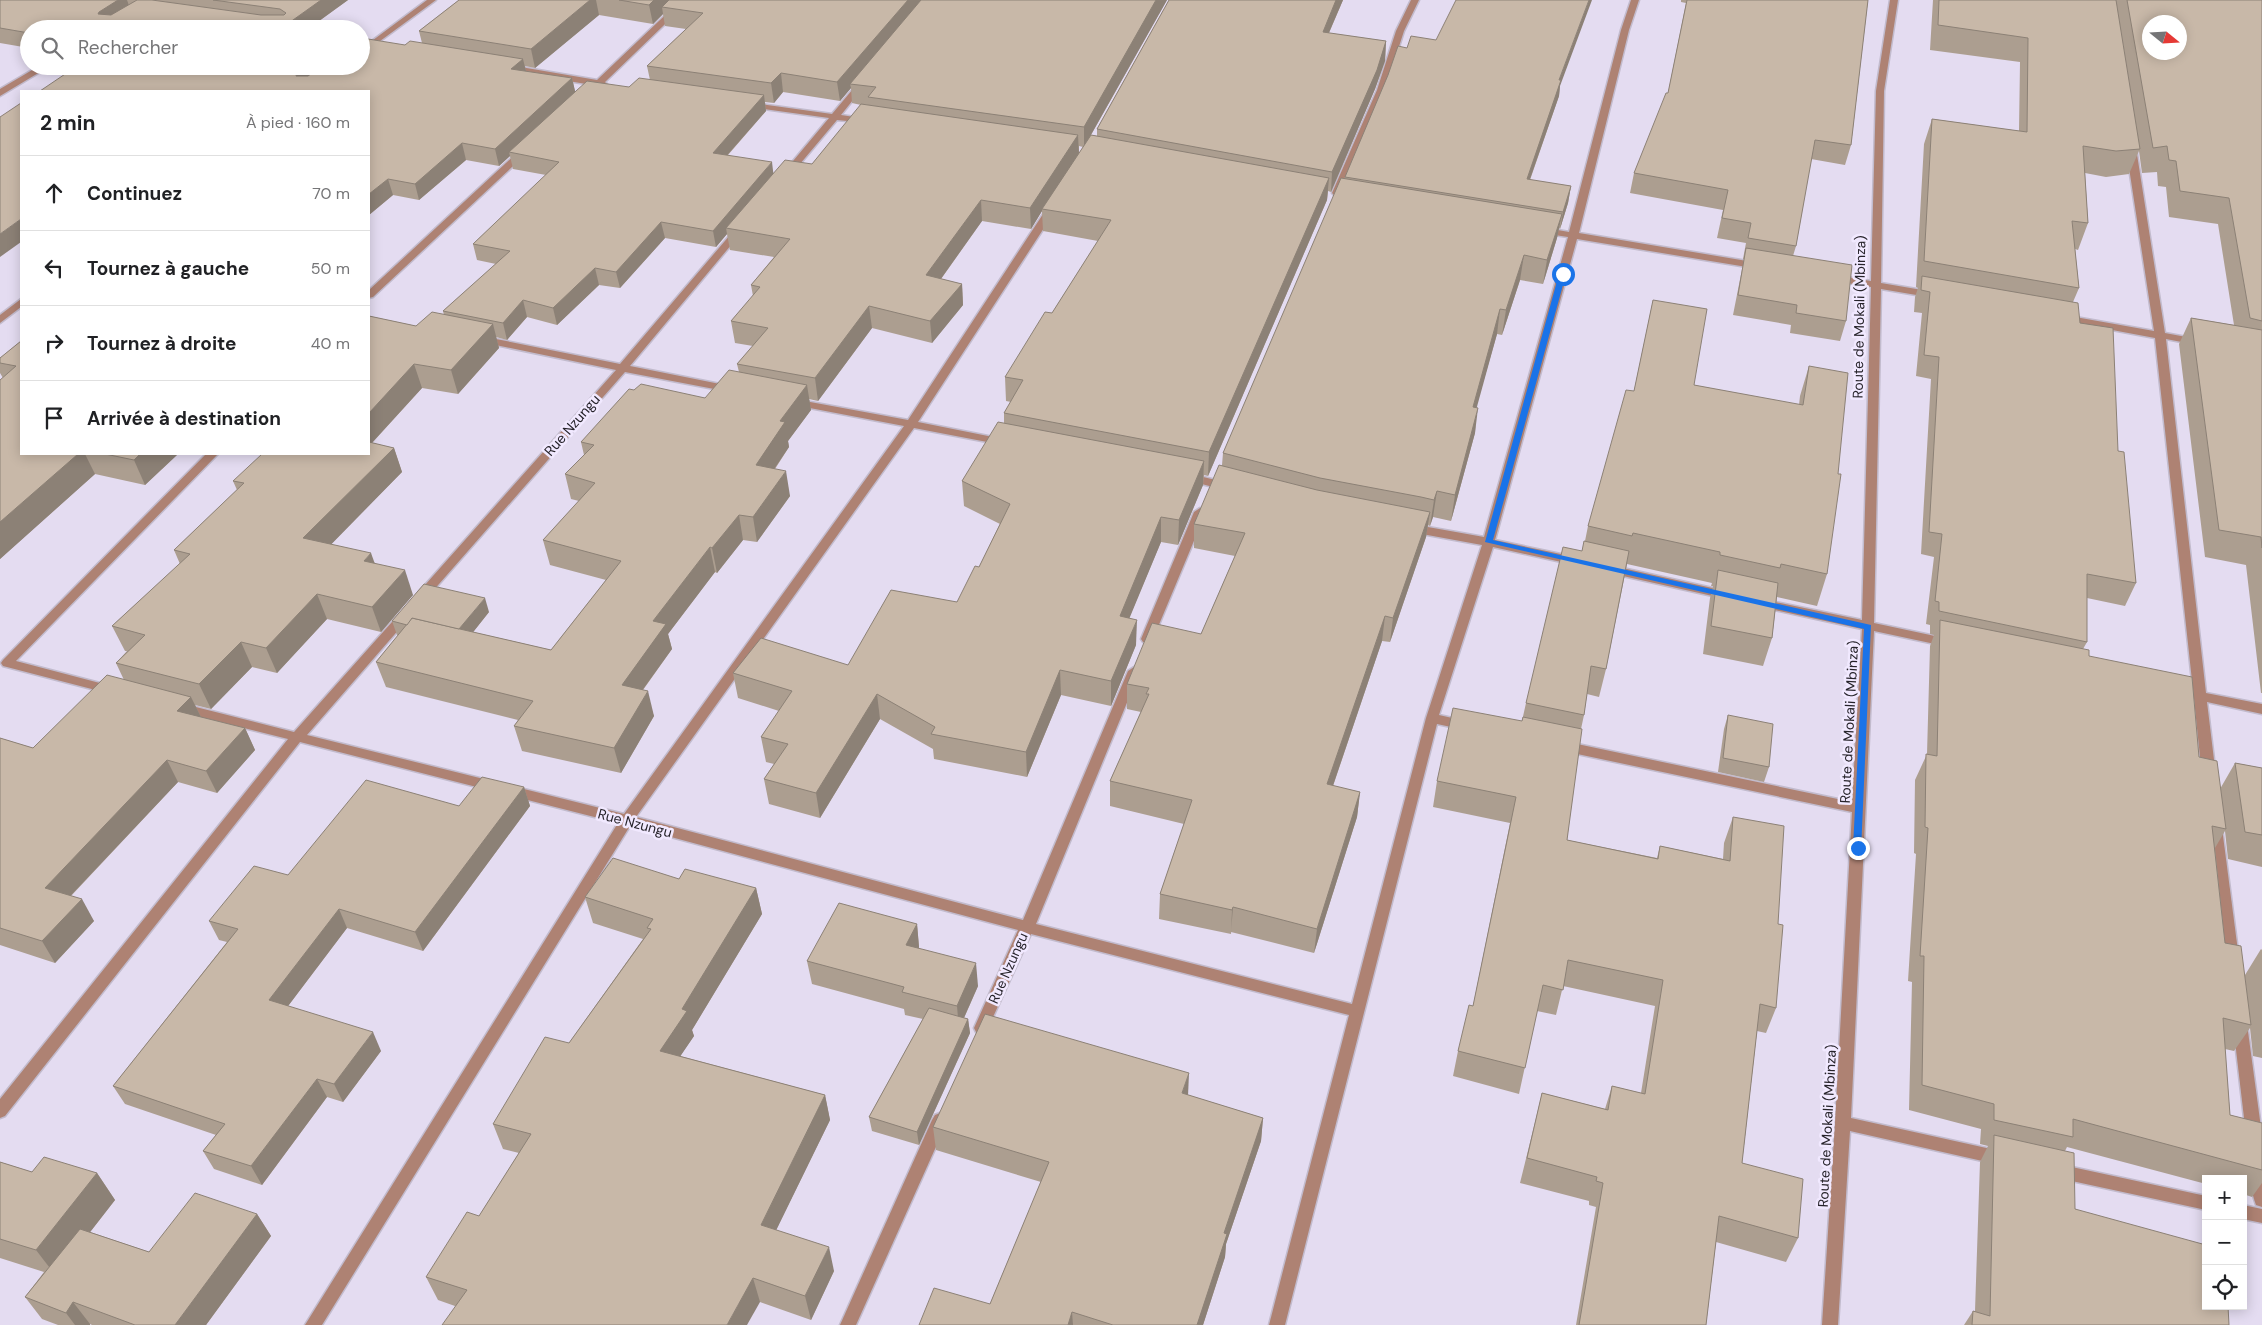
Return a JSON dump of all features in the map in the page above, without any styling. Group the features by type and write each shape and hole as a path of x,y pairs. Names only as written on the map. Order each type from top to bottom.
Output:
{"street":[{"path":"370,49 376,47 432,0"},
{"path":"584,96 604,84 686,0"},
{"path":"1335,199 1381,90 1400,31 1415,0"},
{"path":"1277,1325 1357,1010 1387,902 1432,718 1489,542 1573,236 1635,0"},
{"name":"Route de Mokali (Mbinza)","path":"1830,1325 1843,1124 1868,627 1880,91 1894,0"},
{"path":"370,46 376,47"},
{"path":"494,66 604,84"},
{"path":"0,93 31,75"},
{"path":"777,185 866,80"},
{"path":"737,102 874,122"},
{"path":"2129,131 2160,335 2210,785"},
{"path":"370,294 534,142"},
{"path":"313,1325 627,820 911,424 1061,194"},
{"name":"Rue Nzungu","path":"745,223 623,368 297,738 627,820 1027,927 974,1045"},
{"path":"1535,229 1768,267"},
{"path":"1826,277 1943,297"},
{"path":"0,320 20,303"},
{"path":"2052,316 2206,344"},
{"path":"466,336 738,391"},
{"path":"786,400 1018,445"},
{"path":"2,665 211,455"},
{"path":"1174,474 1211,486 1239,490"},
{"path":"1211,486 1027,927 1357,1010"},
{"path":"1394,525 1489,542 1868,627 1966,647"},
{"path":"2,665 123,693"},
{"path":"2160,688 2262,709"},
{"path":"0,1111 297,738 171,705"},
{"path":"1432,718 1477,728"},
{"path":"1549,743 1860,809"},
{"path":"2214,814 2234,972"},
{"path":"2238,1012 2262,1200"},
{"path":"848,1325 946,1108"},
{"path":"1843,1124 2015,1161"},
{"path":"2044,1168 2202,1202"},
{"path":"2247,1213 2262,1216"}],"building":[{"path":"0,0 118,0 98,14 111,15 137,0 152,0 261,15 284,15 286,13 280,9 213,0 321,0 293,20 20,20 20,31 0,28"},
{"path":"459,0 590,0 531,49 419,31"},
{"path":"619,0 654,0 649,5"},
{"path":"669,0 908,0 837,82 781,73 771,83 647,66 703,13 662,7"},
{"path":"921,0 1156,0 1084,127 868,97 876,87 850,84"},
{"path":"1169,0 1336,0 1323,32 1386,41 1377,70 1332,172 1097,129"},
{"path":"1456,0 1589,0 1559,80 1561,80 1527,179 1571,186 1563,212 1345,177 1388,75 1398,46 1407,48 1411,36 1436,40"},
{"path":"1687,0 1868,0 1851,145 1815,140 1796,246 1748,238 1751,223 1722,218 1728,190 1634,173 1666,93 1668,93"},
{"path":"1939,0 2116,0 2140,149 2116,151 2083,146 2088,223 2072,221 2079,288 1924,261 1932,119 2027,132 2028,38 1938,25"},
{"path":"2127,0 2262,0 2262,321 2250,318 2229,198 2180,191 2176,161 2169,160 2167,146 2153,148"},
{"path":"370,39 405,45 410,41 523,59 511,69 572,78 495,149 462,143 415,184 388,179 370,193 370,90 41,90 64,75 370,75"},
{"path":"639,78 764,95 713,153 772,162 713,231 661,222 616,272 595,268 553,308 523,300 503,323 443,311 510,251 473,244 559,162 509,152 587,81 629,87"},
{"path":"20,104 20,220 0,234 0,117"},
{"path":"861,104 1078,135 1030,208 981,200 926,275 962,284 930,321 869,306 815,378 737,364 768,328 731,321 760,287 751,285 790,239 726,228 785,160 812,164"},
{"path":"1091,135 1329,178 1209,452 1004,413 1023,380 1005,377 1045,312 1052,313 1111,220 1042,209"},
{"path":"1341,178 1562,214 1547,260 1524,255 1506,310 1500,309 1473,407 1478,408 1455,495 1437,491 1434,500 1320,478 1223,453"},
{"path":"1746,248 1852,265 1846,321 1796,313 1797,305 1738,295"},
{"path":"1922,276 2078,303 2080,323 2113,328 2118,451 2124,452 2136,583 2087,574 2087,642 1939,611 1939,602 1935,601 1942,534 1929,532 1939,357 1924,355 1930,292 1921,290"},
{"path":"1653,300 1707,309 1694,385 1803,405 1809,366 1848,373 1838,474 1841,474 1827,574 1781,564 1780,568 1720,555 1720,552 1633,533 1632,536 1588,526 1626,390 1634,391"},
{"path":"432,312 493,324 451,370 414,364 370,412 370,316 416,326"},
{"path":"2191,318 2262,330 2262,548 2261,537 2219,530"},
{"path":"20,342 20,455 77,455 0,522 0,380 16,366 0,363 0,358"},
{"path":"729,370 807,385 780,421 785,422 756,465 786,471 753,517 739,515 712,548 710,547 653,621 666,624 622,685 648,691 614,748 514,726 533,701 376,662 412,618 551,650 621,561 543,540 595,483 565,474 594,445 581,442 629,389 634,390 641,384 705,398"},
{"path":"998,422 1204,461 1179,520 1161,517 1120,616 1137,620 1111,681 1060,670 1026,752 931,734 935,727 877,694 816,793 764,779 788,744 761,737 792,691 733,673 761,638 848,665 891,590 957,602 975,566 979,567 1010,504 962,481"},
{"path":"370,442 394,448 303,538 371,553 364,561 405,570 372,607 317,594 266,648 241,642 199,684 116,663 145,635 112,626 190,554 174,550 244,483 233,481 261,455 370,455"},
{"path":"110,455 139,455 134,460"},
{"path":"1219,465 1317,490 1430,512 1393,618 1385,616 1327,784 1360,792 1317,929 1233,907 1232,910 1160,894 1192,800 1110,781 1149,694 1146,694 1149,688 1127,684 1152,623 1201,634 1245,533 1194,524"},
{"path":"1584,541 1629,551 1606,669 1591,666 1584,715 1526,703 1563,547 1582,551"},
{"path":"1718,570 1778,583 1772,638 1711,626"},
{"path":"424,584 485,598 459,629 412,618 407,625 392,621"},
{"path":"1940,620 2089,650 2089,656 2192,677 2199,757 2217,761 2226,829 2212,826 2225,943 2241,946 2251,1025 2223,1018 2230,1115 2262,1123 2262,1170 2073,1119 2073,1137 1994,1120 1994,1104 1922,1085 1924,956 1920,956 1928,828 1925,827 1926,754 1937,756"},
{"path":"107,675 191,697 177,711 245,728 206,771 167,760 45,888 82,899 42,941 0,928 0,738 33,748"},
{"path":"1453,708 1522,721 1523,717 1582,729 1567,840 1658,859 1660,846 1730,861 1733,817 1784,826 1778,924 1783,925 1776,1008 1760,1004 1742,1163 1803,1179 1798,1238 1719,1216 1706,1325 1579,1325 1603,1183 1596,1181 1597,1177 1527,1158 1542,1093 1608,1110 1612,1086 1645,1094 1663,980 1568,960 1563,990 1543,985 1525,1068 1458,1051 1469,1005 1473,1006 1516,797 1437,781"},
{"path":"1728,715 1773,724 1769,767 1723,758"},
{"path":"2235,763 2262,768 2262,835 2245,832"},
{"path":"482,777 524,787 415,932 339,909 269,1000 373,1032 334,1084 317,1079 251,1166 203,1151 225,1124 113,1086 238,929 209,921 254,866 288,875 366,780 459,806"},
{"path":"613,858 679,879 685,869 756,888 682,1009 687,1011 660,1051 825,1095 761,1225 829,1247 805,1296 753,1278 727,1325 442,1325 467,1290 426,1277 467,1212 479,1216 531,1134 493,1124 545,1037 569,1043 651,929 647,928 653,919 585,897"},
{"path":"839,903 917,924 906,945 976,963 957,1006 902,992 904,987 807,961"},
{"path":"929,1008 968,1019 917,1132 869,1117"},
{"path":"985,1014 1189,1073 1182,1093 1263,1118 1224,1233 1227,1234 1197,1325 1113,1325 1072,1312 1068,1325 919,1325 934,1288 990,1304 1049,1162 933,1127"},
{"path":"1994,1135 2074,1153 2075,1209 2202,1244 2202,1310 2228,1310 2229,1325 1972,1325 1973,1311 1990,1316"},
{"path":"44,1157 97,1173 36,1250 0,1239 0,1162 32,1172"},
{"path":"195,1193 257,1214 175,1325 135,1325 73,1302 66,1313 25,1297 80,1229 149,1252"}],"route":[{"path":"1563,274 1489,542 1868,627 1858,848"}]}
